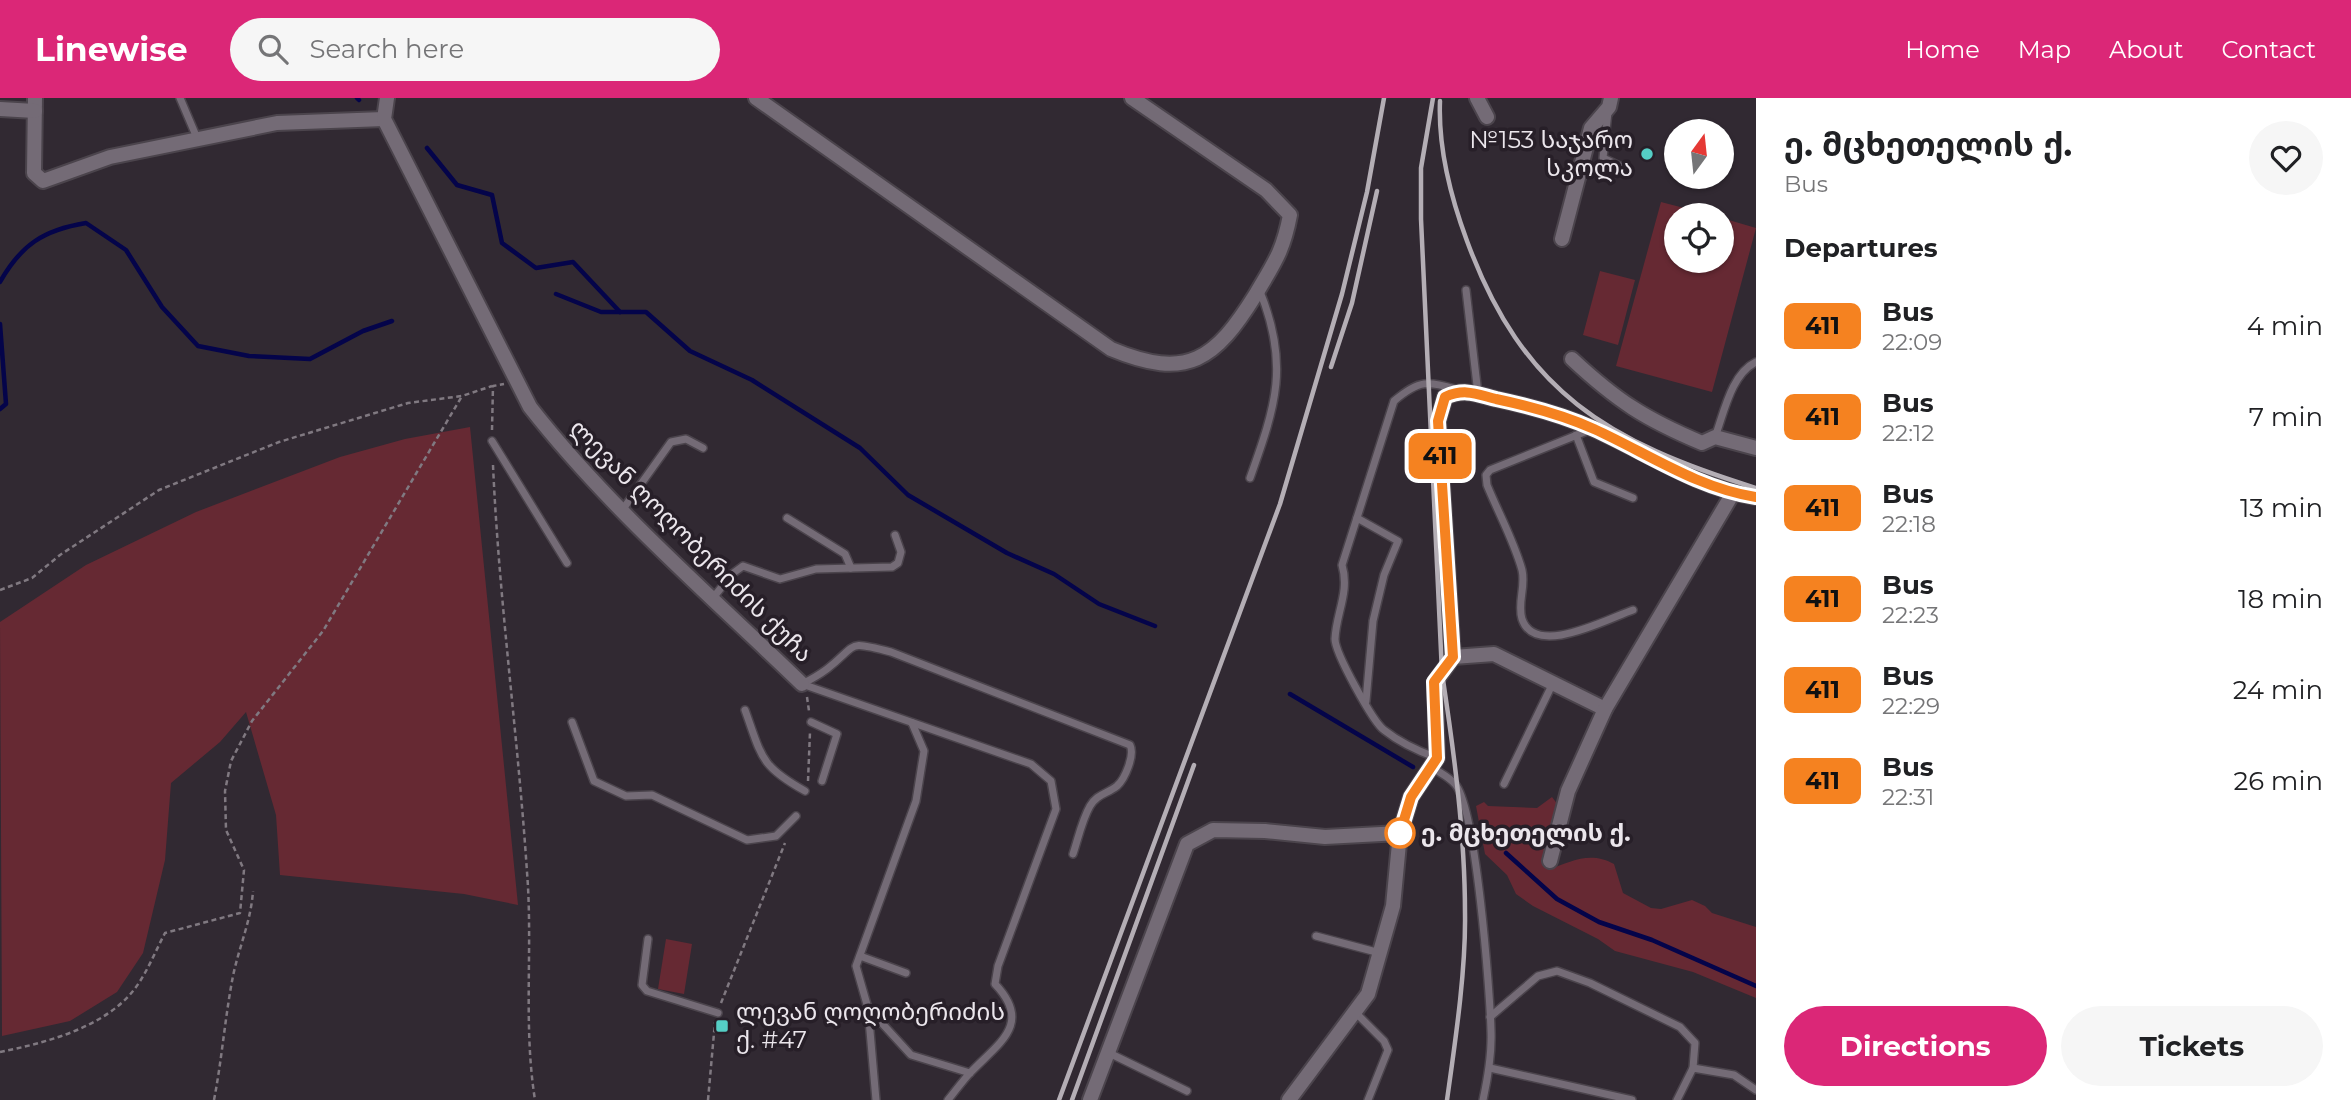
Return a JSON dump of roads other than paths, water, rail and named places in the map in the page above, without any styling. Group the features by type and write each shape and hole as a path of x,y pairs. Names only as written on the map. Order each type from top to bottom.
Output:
{"street":[{"path":"0,109 35,105 34,173 43,181 110,157 277,123 384,119 387,98"},
{"path":"756,98 1111,349 1144,363 1177,364 1206,356 1233,332 1284,246 1290,215 1266,190 1135,99"},
{"path":"1477,98 1487,117"},
{"path":"1562,239 1591,128 1610,102"},
{"name":"ლევან ღოღობერიძის ქუჩა","path":"384,119 530,407 560,445 802,684"},
{"path":"1572,359 1607,391 1649,421 1702,443 1715,437 1756,448"},
{"path":"1289,1100 1368,994 1393,906 1400,833 1411,797 1435,763 1434,682 1453,657 1438,421 1445,397 1460,390 1522,404 1593,428 1662,464 1733,493 1756,497"},
{"path":"1550,861 1568,791 1605,709 1733,493"},
{"path":"1453,657 1494,654 1605,709"},
{"path":"1090,1100 1188,844 1213,830 1265,831 1325,837 1400,833"}],"lane":[{"path":"180,98 197,139"},
{"path":"1610,102 1603,158 1630,171"},
{"path":"1250,478 1274,413 1278,384 1272,321 1259,288"},
{"path":"1466,290 1478,394"},
{"path":"1715,437 1732,389 1742,372 1756,362"},
{"path":"1460,390 1430,382 1413,385 1394,401 1342,565 1347,581 1335,641 1339,656 1381,728 1422,752 1435,763 1456,784 1466,807 1485,940 1490,1017 1490,1068 1483,1100"},
{"path":"1593,428 1490,470 1486,475 1522,570 1524,588 1520,610 1529,632 1538,636 1558,637 1633,610"},
{"path":"1576,435 1594,482 1633,498"},
{"path":"623,509 671,442 686,439 703,447"},
{"path":"492,441 567,563"},
{"path":"1357,517 1398,541 1384,575 1373,621 1366,702"},
{"path":"787,518 845,554 851,568"},
{"path":"713,598 732,574 743,566 780,579 816,569 892,567 898,563 901,551 895,535"},
{"path":"802,684 828,669 845,650 865,646 891,652 1130,745 1133,751 1131,761 1117,786 1097,796 1089,807 1073,854"},
{"path":"1504,784 1553,683"},
{"path":"802,684 1031,764 1051,781 1056,809 998,966 995,984 1009,999 1011,1029 995,1052 970,1073 948,1100"},
{"path":"745,710 763,761 776,775 806,791"},
{"path":"572,722 594,781 626,796 652,795 747,839 776,836 796,816"},
{"path":"811,722 837,734 822,781"},
{"path":"876,1100 868,1009 856,966 916,801 924,751 912,723"},
{"path":"1316,936 1380,953"},
{"path":"649,939 642,985 648,991 718,1013"},
{"path":"860,956 906,973"},
{"path":"1490,1017 1538,976 1557,971 1590,983 1680,1027 1695,1043 1693,1068 1677,1100"},
{"path":"868,1009 911,1055 970,1073"},
{"path":"1355,1012 1384,1041 1388,1050 1368,1100"},
{"path":"1107,1051 1187,1091"},
{"path":"1490,1068 1632,1100"},
{"path":"1693,1068 1734,1075 1756,1090"}],"waterway":[{"path":"427,148 457,185 492,195 502,243 536,268 573,262 620,312"},
{"path":"0,282 16,258 35,241 57,230 86,223 126,250 162,307 198,346 249,356 310,359 363,331 392,321"},
{"path":"556,294 601,312 646,312 690,351 752,380 860,448 908,495 1007,553 1054,574 1099,604 1155,626"},
{"path":"0,324 6,404 0,409"},
{"path":"1290,694 1413,767"},
{"path":"1506,853 1557,899 1599,922 1652,940 1756,986"}],"railway":[{"path":"1059,1100 1280,504 1342,294 1367,192 1384,98"},
{"path":"1433,98 1421,168 1421,219 1442,673 1458,793 1465,913 1462,983 1447,1100"},
{"path":"1440,101 1441,137 1447,173 1467,241 1489,293 1515,337 1544,374 1577,404 1614,430 1656,451 1756,488"},
{"path":"1331,367 1352,303 1377,191"},
{"path":"1072,1100 1194,765"}],"place":[{"name":"№153 საჯარო სკოლა","path":"1647,154"},
{"name":"ე. მცხეთელის ქ.","path":"1400,833"},
{"name":"ლევან ღოღობერიძის ქ. #47","path":"722,1026"}]}
